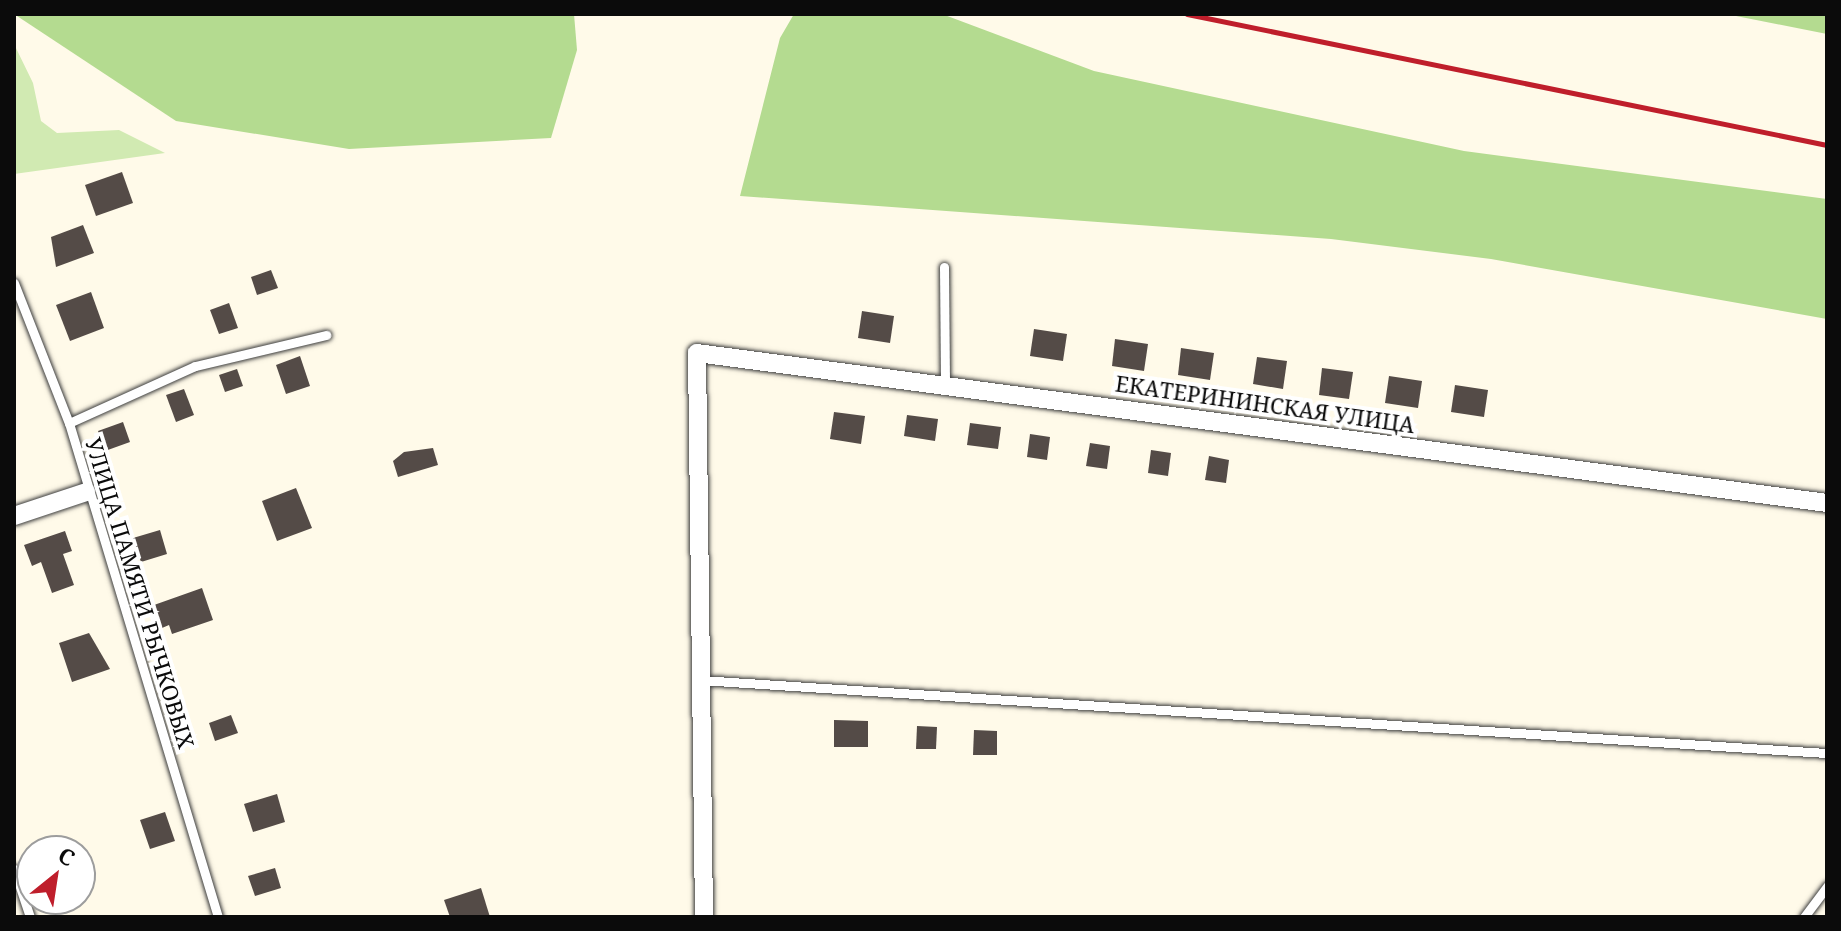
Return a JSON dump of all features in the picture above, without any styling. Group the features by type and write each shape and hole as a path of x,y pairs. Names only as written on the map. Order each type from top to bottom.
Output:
{"street":[{"name":"ЕКАТЕРИНИНСКАЯ УЛИЦА","path":"700,680 697,353 1827,503"},
{"path":"14,516 86,492"},
{"path":"700,680 704,917"}],"lane":[{"path":"944,267 945,386"},
{"name":"УЛИЦА ПАМЯТИ РЫЧКОВЫХ","path":"14,283 69,423 86,492 218,917"},
{"path":"69,423 195,366 326,335"},
{"path":"700,680 1827,753"},
{"path":"14,869 30,917"},
{"path":"1804,917 1827,886"}],"green space":[{"path":"14,14 574,14 577,50 551,138 349,149 176,121"},
{"path":"794,14 942,14 1094,71 1464,151 1827,199 1827,319 1491,259 1331,239 740,196 780,38"},
{"path":"1726,14 1827,14 1827,34"},
{"path":"14,44 33,83 41,121 57,133 119,130 165,153 14,174"}],"building":[{"path":"122,172 133,203 96,216 85,185"},
{"path":"83,225 94,253 56,267 51,237"},
{"path":"271,270 278,288 257,295 251,277"},
{"path":"91,292 104,328 70,341 56,305"},
{"path":"229,303 238,328 219,334 210,310"},
{"path":"862,311 894,316 890,343 858,338"},
{"path":"1034,329 1067,334 1063,361 1030,356"},
{"path":"1115,339 1148,344 1144,371 1112,366"},
{"path":"1181,348 1214,353 1210,380 1178,375"},
{"path":"300,356 310,386 286,394 276,365"},
{"path":"1257,357 1287,361 1283,389 1253,384"},
{"path":"1322,368 1353,372 1349,399 1319,395"},
{"path":"237,369 243,386 225,392 219,375"},
{"path":"1389,376 1422,381 1418,408 1385,403"},
{"path":"1455,385 1488,390 1484,417 1451,412"},
{"path":"184,389 194,415 176,422 166,395"},
{"path":"834,412 865,416 861,444 830,439"},
{"path":"907,415 938,419 935,441 904,436"},
{"path":"123,422 130,442 105,451 98,431"},
{"path":"970,423 1001,427 998,449 967,445"},
{"path":"1030,434 1050,437 1047,460 1027,457"},
{"path":"1090,443 1110,446 1107,469 1086,466"},
{"path":"433,448 438,465 398,477 393,461 404,452"},
{"path":"1151,450 1171,453 1168,476 1148,473"},
{"path":"1209,456 1229,460 1226,483 1205,480"},
{"path":"296,488 312,528 277,541 262,501"},
{"path":"160,530 167,554 141,562 133,538"},
{"path":"65,531 72,551 63,554 74,585 52,593 41,562 32,566 24,545"},
{"path":"202,588 213,620 172,634 169,625 162,628 154,605"},
{"path":"89,633 110,669 72,682 59,643"},
{"path":"231,715 238,733 215,741 209,723"},
{"path":"834,720 868,721 868,747 834,747"},
{"path":"917,726 937,727 936,749 916,749"},
{"path":"974,730 997,731 997,755 973,755"},
{"path":"277,794 285,822 253,832 244,804"},
{"path":"165,812 175,841 150,849 140,820"},
{"path":"275,868 281,888 255,896 248,876"},
{"path":"481,888 490,917 450,917 444,900"}],"railway":[{"path":"1187,14 1827,145"}]}
